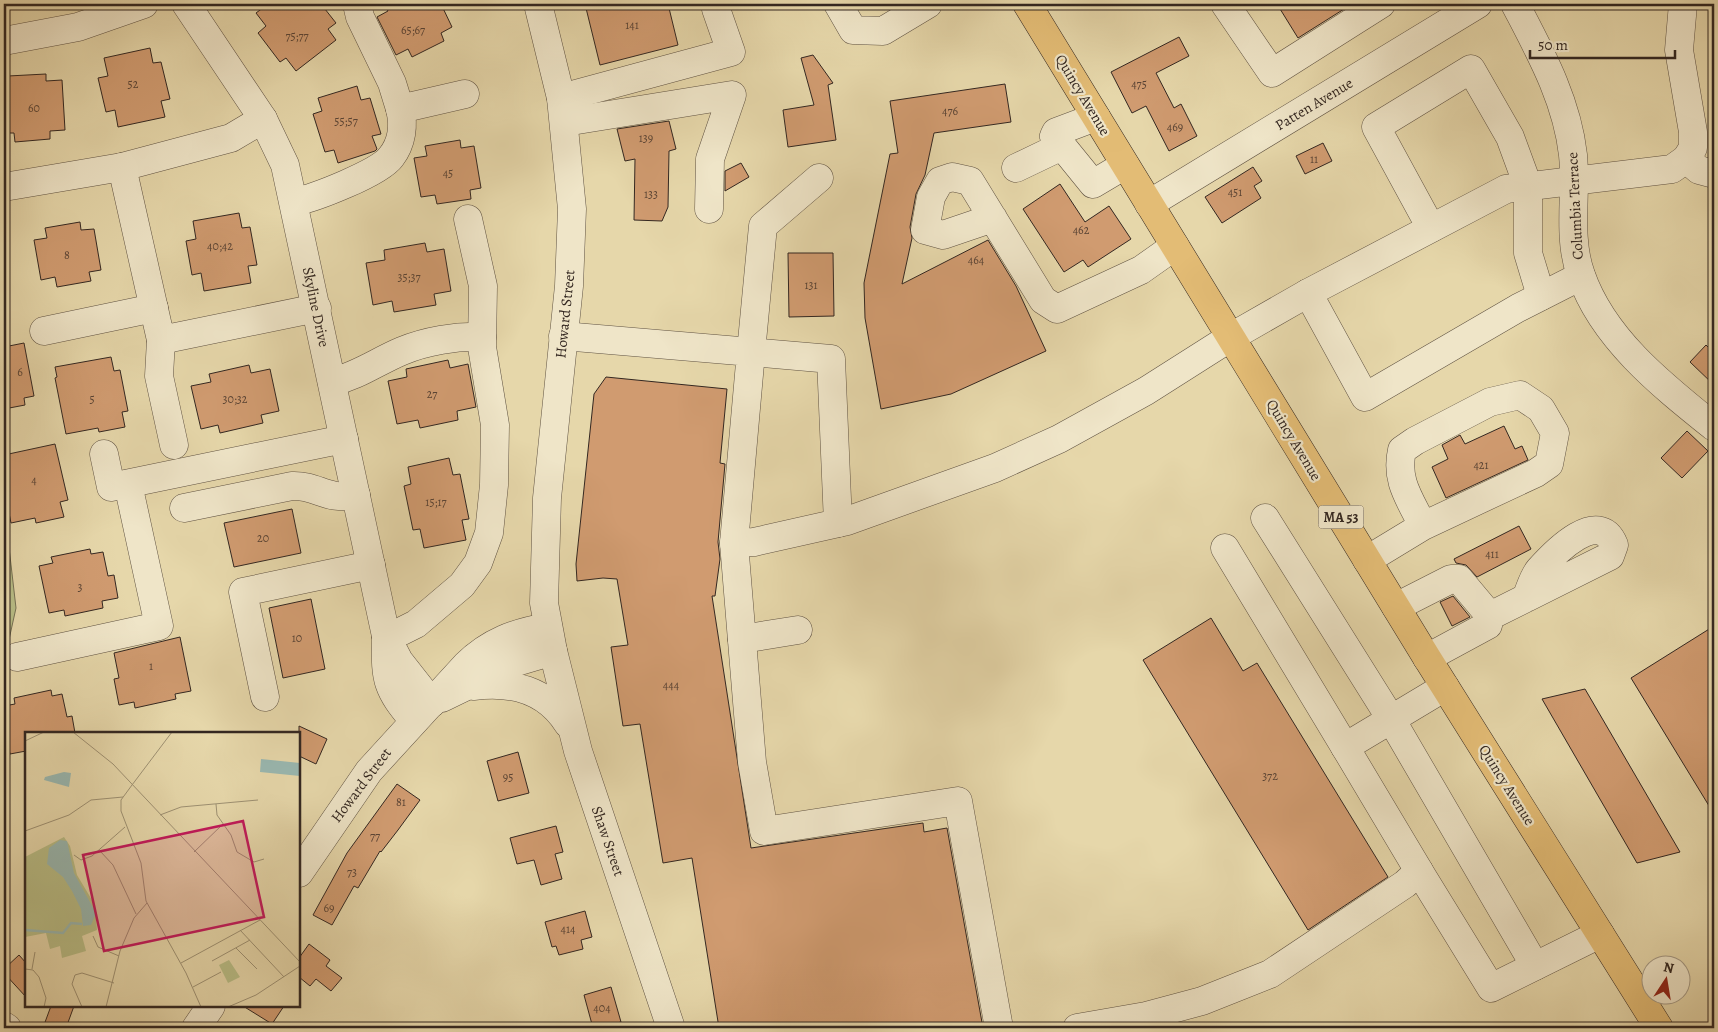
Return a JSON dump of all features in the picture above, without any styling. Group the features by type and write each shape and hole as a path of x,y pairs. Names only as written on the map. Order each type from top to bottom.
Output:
{"main road":[{"name":"Quincy Avenue","path":"1027,4 1396,608 1659,1028"}],"street":[{"path":"4,41 78,27 144,4"},
{"name":"Skyline Drive","path":"186,4 263,119 281,154 294,202 386,636 386,668 389,686 399,703 423,712"},
{"path":"294,202 322,194 386,162 394,152 402,132 400,109 392,83 360,17 357,4"},
{"name":"Howard Street","path":"538,4 563,110 572,226 545,522 544,583 550,639"},
{"path":"838,4 853,30 883,30 928,4"},
{"path":"1225,4 1272,73 1381,4"},
{"name":"Columbia Terrace","path":"1515,4 1545,61 1557,91 1570,140 1575,181 1574,241 1581,276 1598,310 1624,344 1657,379 1714,426"},
{"path":"734,543 754,542 838,523 996,468 1059,439 1146,391 1231,337 1308,293 1506,189 1672,169 1686,159 1692,148 1693,132 1679,50 1683,4"},
{"name":"Patten Avenue","path":"1149,204 1466,7"},
{"path":"563,110 731,52 716,8"},
{"path":"1431,228 1376,126 1471,69 1510,137 1528,186 1528,253 1541,296"},
{"path":"400,109 465,94"},
{"path":"563,110 732,95 710,159 709,209"},
{"path":"1096,117 1056,132 1054,136 1093,184 1125,165"},
{"path":"4,187 122,167 231,138 263,119"},
{"path":"1016,168 1062,146"},
{"path":"1686,159 1699,170 1714,174"},
{"path":"122,167 161,340 159,376 174,445"},
{"path":"819,178 763,226 734,543 752,762 764,831 958,801 999,1028"},
{"path":"993,218 1043,300 1057,309 1141,270 1175,246"},
{"path":"386,636 416,624 462,585 478,563 486,543 493,494 496,439 482,337 483,286 468,219"},
{"path":"1308,293 1365,397 1541,296 1581,276"},
{"path":"44,331 154,308"},
{"path":"161,340 317,308"},
{"path":"563,336 831,359 838,523"},
{"path":"332,382 359,374 412,347 457,338 482,337"},
{"path":"1367,560 1423,526 1536,473 1549,464 1555,433 1540,409 1520,395 1490,402 1415,441 1402,450 1398,466 1400,481 1423,526"},
{"path":"104,454 111,487 344,439"},
{"path":"17,656 159,626 128,484"},
{"path":"184,508 292,486 305,487 337,498 356,495"},
{"path":"1265,518 1391,719 1535,966"},
{"path":"1225,548 1419,872 1491,988 1600,934"},
{"path":"265,697 243,592 371,565"},
{"path":"1396,608 1450,579 1459,579 1490,616"},
{"path":"1490,616 1526,598"},
{"path":"1427,658 1488,625 1490,616"},
{"path":"742,639 798,630"},
{"name":"Howard Street","path":"300,872 369,771 466,664 486,648 511,636 550,639"},
{"name":"Howard Street","path":"423,712 466,686 516,662 550,639"},
{"name":"Shaw Street","path":"550,639 572,730 671,1028"},
{"path":"466,686 503,685 535,693 557,708 572,730"},
{"path":"1344,747 1445,687"},
{"path":"1077,1028 1165,1011 1202,1000 1270,974 1405,884 1419,872"},
{"path":"196,1028 210,1007"}],"green space":[{"path":"4,532 8,539 16,608 4,662"}],"building":[{"path":"268,4 321,4 336,23 328,29 336,40 296,71 286,58 280,62 258,33 266,26 256,13"},
{"path":"384,4 441,4 452,27 441,33 444,41 412,57 408,49 396,55 377,17 388,11"},
{"path":"585,4 668,4 678,45 600,65"},
{"path":"1277,4 1352,4 1298,38"},
{"path":"1179,37 1189,56 1156,73 1174,108 1181,104 1197,136 1169,151 1146,106 1132,113 1111,72"},
{"path":"150,48 153,63 161,62 170,99 161,101 165,117 118,127 115,110 106,112 98,78 108,76 104,58"},
{"path":"813,55 833,83 828,85 836,140 788,147 783,110 814,105 801,58"},
{"path":"46,74 46,81 62,80 65,130 50,131 50,139 15,142 14,133 4,133 4,86 8,86 8,76"},
{"path":"1005,84 1011,122 934,133 925,175 916,194 910,227 912,238 902,284 988,240 1016,286 1046,351 951,394 881,409 865,318 864,283 890,154 898,153 890,101"},
{"path":"357,86 361,100 370,98 381,134 372,136 377,149 375,151 338,163 334,150 325,152 313,114 322,111 318,98"},
{"path":"669,121 676,149 669,151 668,207 662,221 634,220 635,159 625,161 617,129"},
{"path":"460,140 461,148 474,146 481,188 470,190 471,199 437,204 435,195 421,197 414,158 427,156 425,146"},
{"path":"1323,143 1332,161 1305,174 1296,156"},
{"path":"741,163 749,177 725,191 725,171"},
{"path":"1253,167 1262,181 1254,186 1261,198 1222,223 1205,197"},
{"path":"1060,184 1085,222 1109,206 1131,239 1088,267 1083,260 1064,272 1023,209"},
{"path":"239,213 242,228 250,227 257,265 248,266 251,283 204,291 201,273 192,275 186,241 196,239 193,221"},
{"path":"80,222 81,230 94,229 101,270 89,272 91,281 57,287 55,277 41,280 34,240 47,238 45,228"},
{"path":"425,243 427,252 444,249 451,291 434,294 436,305 394,312 392,301 373,305 366,263 385,260 384,250"},
{"path":"788,253 833,253 834,316 789,317"},
{"path":"24,343 34,396 24,398 25,405 4,409 4,347"},
{"path":"1706,345 1714,353 1714,385 1690,362"},
{"path":"111,357 114,371 120,370 128,411 122,412 125,427 99,432 98,428 66,434 55,378 57,377 55,367"},
{"path":"448,360 450,368 468,364 476,407 457,411 458,420 420,428 418,420 397,424 388,381 407,377 406,369"},
{"path":"249,365 251,373 270,369 279,411 261,415 263,423 220,433 218,425 201,429 191,386 211,382 209,374"},
{"path":"606,377 727,389 720,463 725,464 718,542 720,559 715,596 712,596 751,848 923,823 924,832 947,828 983,1028 719,1028 692,858 663,863 640,724 623,726 611,647 628,645 617,579 603,578 577,581 576,564 594,394"},
{"path":"1504,426 1515,449 1522,446 1528,460 1446,498 1432,467 1448,459 1442,445 1460,435 1465,444"},
{"path":"1687,431 1708,451 1682,478 1661,458"},
{"path":"55,444 68,500 60,502 64,517 36,523 35,518 11,523 9,513 4,514 4,455"},
{"path":"449,458 453,475 460,474 469,519 462,520 466,540 424,548 420,529 413,530 404,486 411,484 408,467"},
{"path":"292,509 301,553 234,567 224,523"},
{"path":"1519,526 1531,549 1477,577 1466,565 1456,563 1454,559"},
{"path":"90,549 91,554 103,552 108,576 114,575 118,598 102,601 103,608 65,616 64,610 49,613 39,566 53,563 51,557"},
{"path":"1453,596 1470,617 1452,626 1440,602"},
{"path":"311,599 325,669 283,678 269,608"},
{"path":"1211,618 1243,671 1257,663 1388,877 1308,930 1143,660"},
{"path":"1714,626 1714,814 1631,678"},
{"path":"180,637 191,691 175,694 176,699 135,708 134,702 119,705 114,679 119,678 114,653"},
{"path":"1585,689 1680,852 1637,863 1542,699"},
{"path":"51,690 52,696 62,694 67,717 72,716 75,732 25,732 25,751 10,754 4,724 4,706 15,704 14,698"},
{"path":"299,726 327,739 316,764 300,756"},
{"path":"518,752 529,793 498,801 487,761"},
{"path":"397,784 420,800 380,851 358,888 354,886 332,925 313,915 347,853"},
{"path":"556,826 563,852 555,854 562,879 541,885 534,860 517,864 510,838"},
{"path":"585,911 592,937 581,940 583,949 559,955 556,946 552,947 545,922"},
{"path":"309,944 330,960 326,966 342,978 331,991 316,979 310,986 300,978 300,957"},
{"path":"19,955 25,962 25,996 4,973 4,969"},
{"path":"611,987 621,1022 593,1028 584,995"},
{"path":"51,1007 74,1007 66,1028 54,1028 44,1025"},
{"path":"245,1007 283,1007 272,1024"}]}
